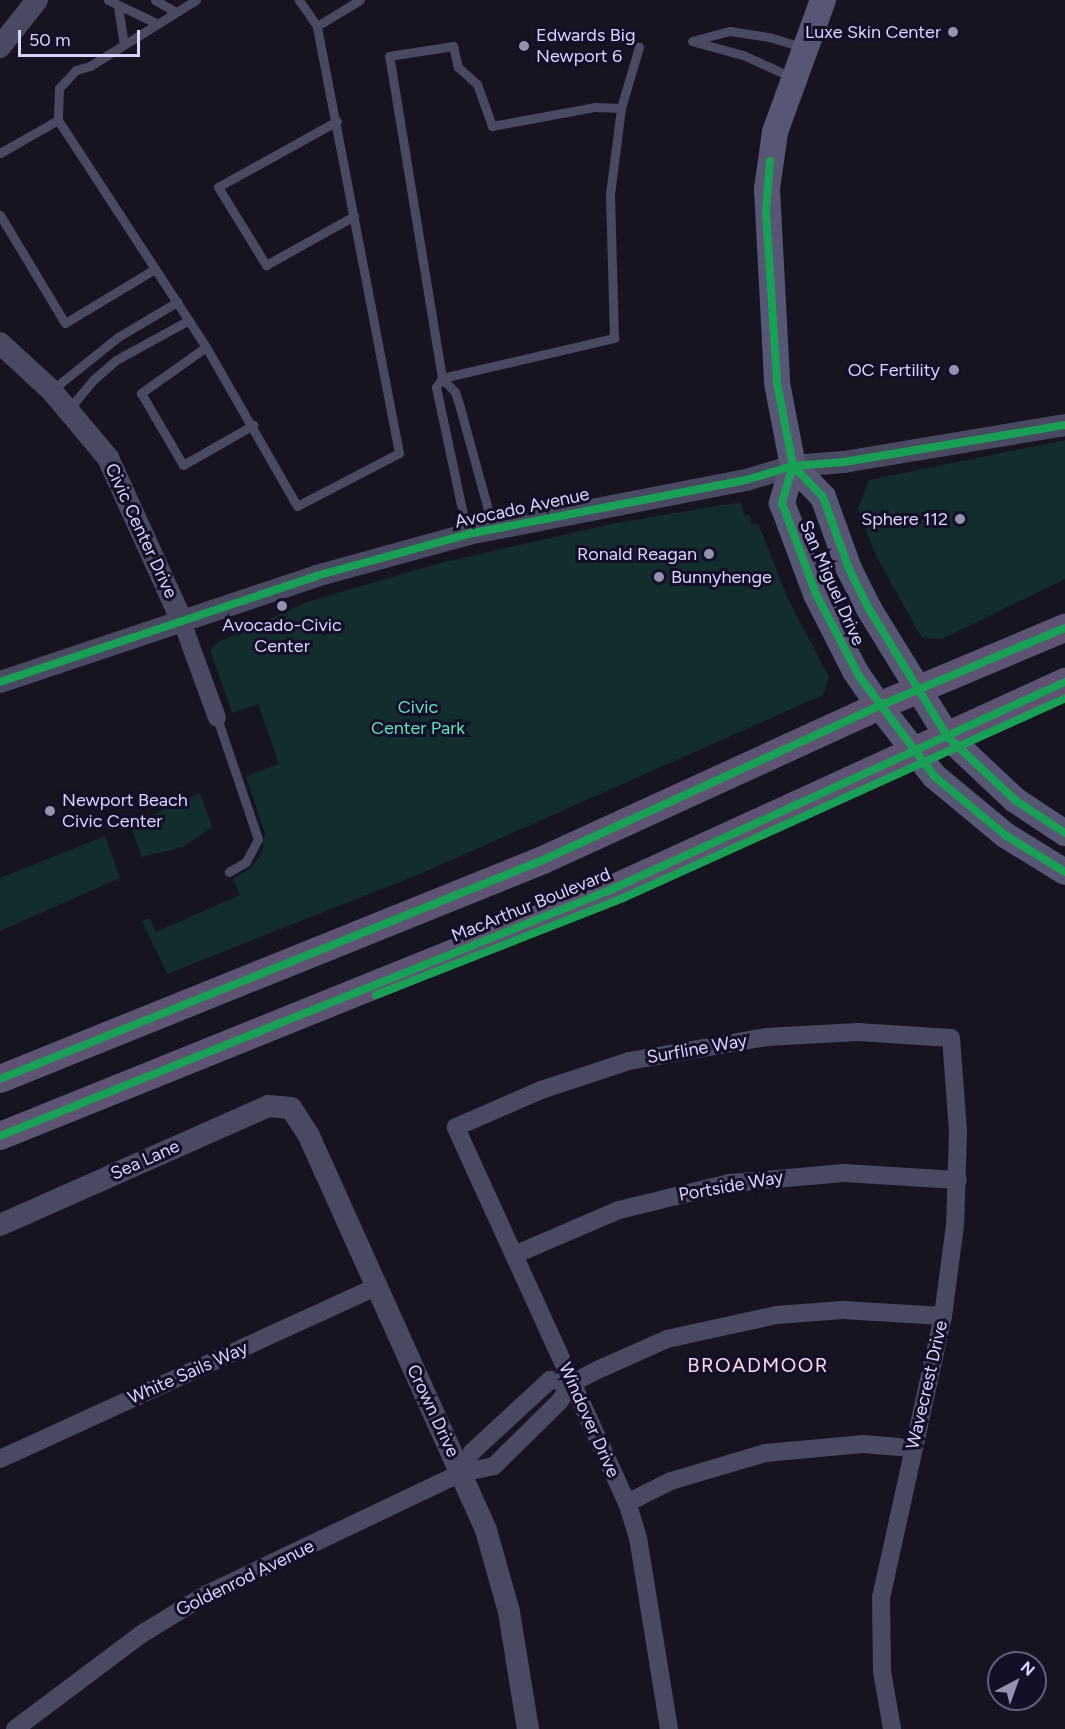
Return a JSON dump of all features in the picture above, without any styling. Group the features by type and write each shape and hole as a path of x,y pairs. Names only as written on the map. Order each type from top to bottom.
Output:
{"main road":[{"name":"San Miguel Drive","path":"823,0 775,132 766,211 778,393 793,466 782,503 816,594 855,671 879,706 934,776 1005,835 1065,872"},
{"name":"San Miguel Drive","path":"793,466 823,497 849,569 916,691 947,736 1015,800 1065,833"},
{"name":"MacArthur Boulevard","path":"0,1079 532,865 879,706 1065,628"},
{"name":"MacArthur Boulevard","path":"0,1136 608,891 1065,682"}],"street":[{"path":"0,47 37,0"},
{"name":"Civic Center Drive","path":"0,343 51,390 108,458 182,619 217,718"},
{"name":"Avocado Avenue","path":"0,682 182,619 348,566 468,534 746,480 793,466 844,462 1065,425"},
{"name":"Surfline Way","path":"456,1127 584,1074 685,1049 812,1034 951,1038"},
{"name":"Wavecrest Drive","path":"893,1728 882,1662 881,1597 912,1448 943,1316 958,1180 951,1038"},
{"name":"Sea Lane","path":"0,1225 268,1106 291,1108"},
{"name":"Crown Drive","path":"291,1108 309,1136 461,1473 500,1571 528,1729"},
{"name":"Windover Drive","path":"456,1127 627,1503 638,1538 669,1729"},
{"name":"Portside Way","path":"514,1254 619,1210 730,1183 844,1173 958,1180"},
{"name":"White Sails Way","path":"0,1459 376,1287"},
{"name":"Goldenrod Avenue","path":"15,1729 184,1607 461,1473 494,1466 559,1402 572,1383 668,1339 743,1320 843,1310 943,1316"},
{"path":"627,1503 671,1481 765,1453 863,1444 912,1448"}],"lane":[{"path":"108,0 118,7 156,23"},
{"path":"155,0 174,11"},
{"path":"195,0 174,11 90,66 76,70 59,88 58,120 206,347 253,425 297,506 399,453 317,26 299,0"},
{"path":"317,26 360,0"},
{"path":"118,7 124,44"},
{"path":"796,78 743,55 692,41 730,31 769,37 807,49"},
{"path":"494,529 458,400 442,378 389,56 453,46 458,67 477,84 492,126 595,107 621,108"},
{"path":"442,378 614,338 610,194 621,108 639,47"},
{"path":"0,153 58,120"},
{"path":"337,121 218,187 266,266 354,216"},
{"path":"0,215 65,323 155,269"},
{"path":"51,390 110,343 177,302"},
{"path":"68,410 93,380 116,360 189,320"},
{"path":"206,347 141,393 183,465 253,425"},
{"path":"442,378 436,396 468,534"},
{"path":"217,718 258,839 246,862 229,872"}],"green space":[{"path":"1065,440 1065,579 942,639 922,638 876,556 858,508 869,480"},
{"name":"Civic Center Park","path":"741,502 744,515 750,515 751,524 758,523 788,599 829,677 823,695 420,874 167,974 142,921 149,918 156,932 240,895 233,879 252,867 262,852 265,834 246,776 279,764 258,704 232,713 210,650 218,642 307,602 440,563 616,523"},
{"path":"200,793 212,827 183,847 142,857 130,825"},
{"path":"105,836 120,878 0,931 0,878"}],"cycle path":[{"path":"770,161 766,211 777,383 793,466 782,503 816,594 859,676 934,776 1005,835 1065,872"},
{"path":"0,682 316,576 468,534 746,480 793,466 844,462 1065,425"},
{"path":"793,466 823,497 849,569 869,609 947,736 1015,800 1065,833"},
{"path":"0,1079 543,860 879,706 1065,628"},
{"path":"0,1136 608,891 1065,682"},
{"path":"376,995 623,898 1065,698"}],"place":[{"name":"Luxe Skin Center","path":"953,32"},
{"name":"Edwards Big Newport 6","path":"524,46"},
{"name":"OC Fertility","path":"954,370"},
{"name":"Sphere 112","path":"960,519"},
{"name":"Ronald Reagan","path":"709,554"},
{"name":"Bunnyhenge","path":"659,577"},
{"name":"Avocado-Civic Center","path":"282,606"},
{"name":"Newport Beach Civic Center","path":"50,811"}],"district":[{"name":"BROADMOOR","path":"758,1365"}]}
